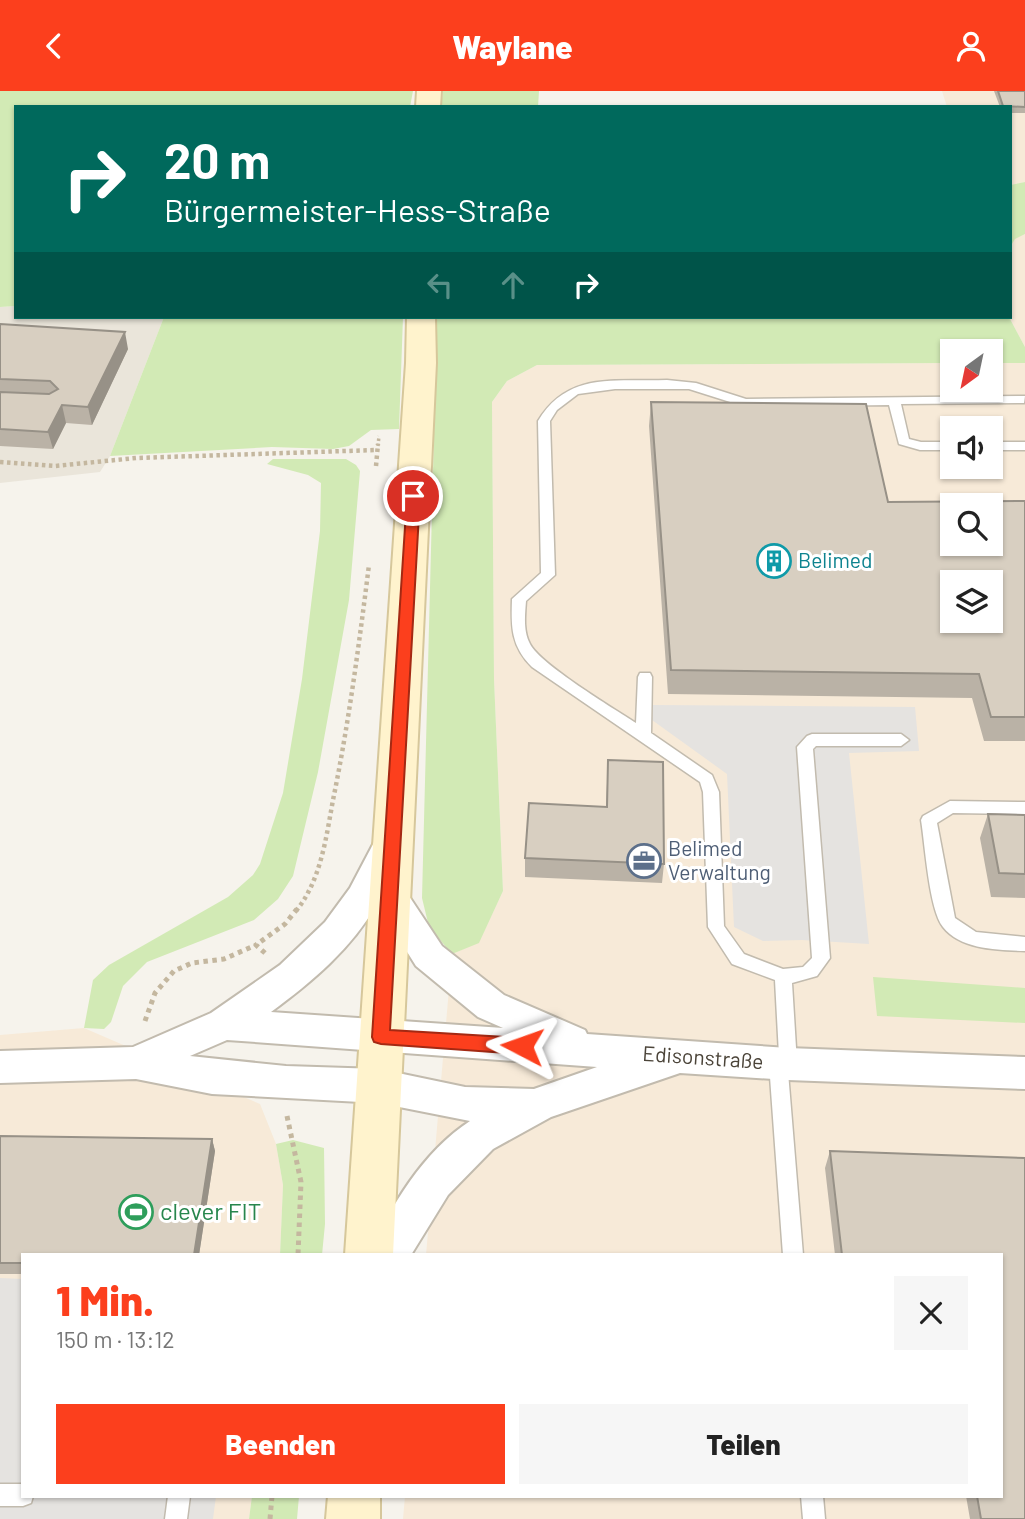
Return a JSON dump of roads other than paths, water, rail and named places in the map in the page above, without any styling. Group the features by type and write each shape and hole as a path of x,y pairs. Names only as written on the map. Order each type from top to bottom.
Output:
{"main road":[{"path":"369,1253 420,377 421,319"},
{"path":"352,1519 354,1498"}],"street":[{"path":"136,1063 224,1024 294,976 351,915 393,840"},
{"path":"389,894 429,956 491,1006 597,1051"},
{"name":"Edisonstraße","path":"224,1024 682,1057 1025,1073"},
{"path":"391,1253 408,1217 450,1162 495,1126 556,1097 682,1057"},
{"path":"0,1067 136,1063 212,1077 379,1086 465,1104 537,1106"}],"lane":[{"path":"901,740 812,740 805,747 821,958 817,968 805,975 783,976 738,958 724,942 716,927 712,792 707,779 537,663 523,650 518,634 519,599 548,575 544,421 550,407 572,392 588,386 606,385 686,384 746,403 1024,399"},
{"path":"894,401 903,441 920,446 940,446"},
{"path":"1003,446 1025,446"},
{"path":"643,735 645,677"},
{"path":"1025,808 950,807 929,820 946,920 960,932 984,942 1025,944"},
{"path":"783,976 783,1063 793,1253"},
{"path":"0,1495 21,1495"},
{"path":"176,1519 179,1498"},
{"path":"812,1498 814,1519"}],"place":[{"name":"Belimed","path":"774,561"},
{"name":"Belimed Verwaltung","path":"644,861"},
{"name":"clever FIT","path":"136,1212"}]}
